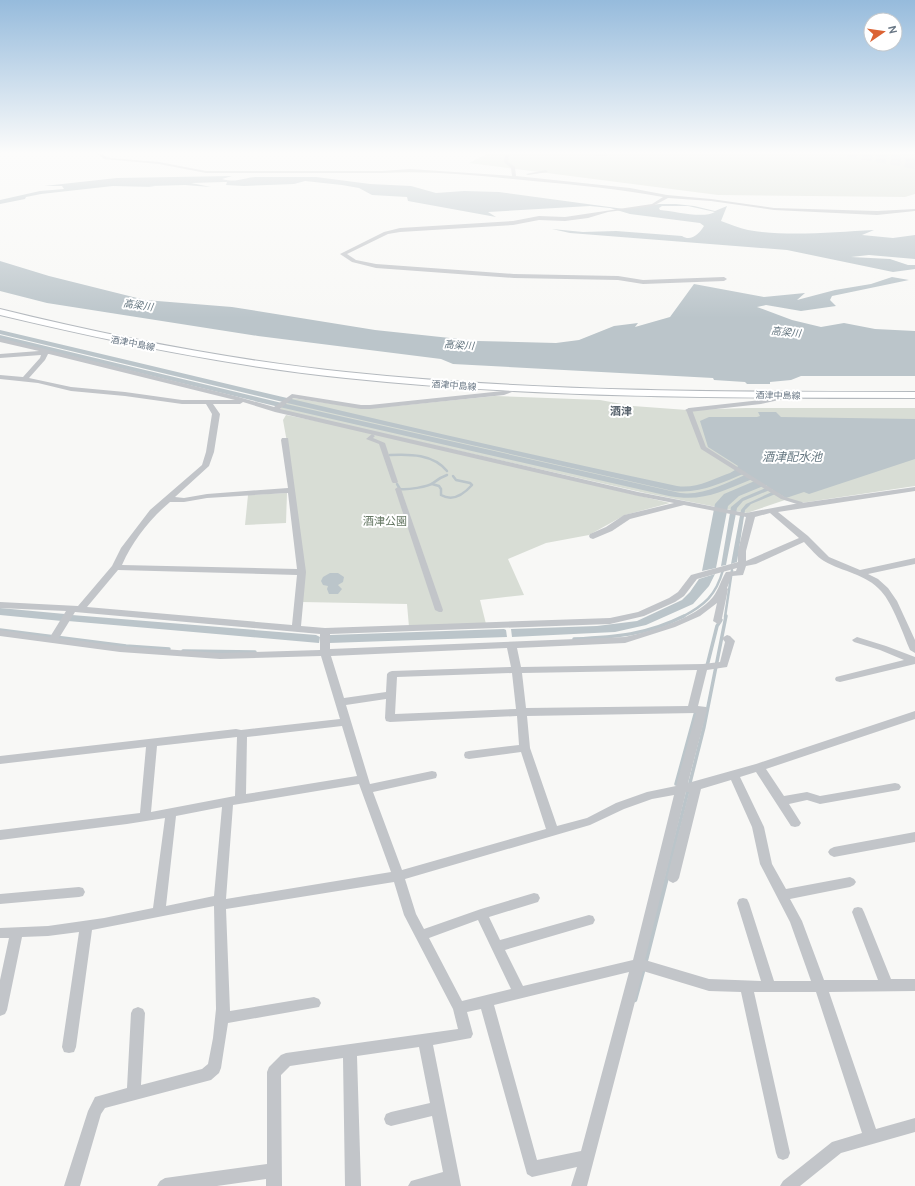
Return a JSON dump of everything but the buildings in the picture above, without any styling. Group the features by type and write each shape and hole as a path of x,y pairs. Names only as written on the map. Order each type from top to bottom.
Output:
{"main road":[{"name":"酒津中島線","path":"0,312 137,344 252,364 388,380 516,389 795,395 915,395"}],"street":[{"path":"631,207 588,216 535,219 513,223 400,230 386,233 343,254 354,261 376,266 514,276 618,278 644,282 724,279"},
{"path":"761,207 779,210 877,213 915,210"},
{"path":"0,340 233,397 247,402 638,494 749,515 773,512 794,506 838,499 915,489"},
{"path":"0,356 47,352"},
{"path":"24,380 43,359 47,352"},
{"path":"0,377 72,389 182,402 247,402"},
{"path":"276,409 290,397 296,396 361,407 375,407 504,394 516,389"},
{"path":"795,395 761,402 689,410 702,446 732,467 783,498 800,503"},
{"path":"53,640 74,611 116,567 125,548 153,512 205,466 210,452 216,414 209,402"},
{"path":"372,436 369,439 382,443 395,482"},
{"path":"285,440 302,572 296,629"},
{"path":"398,489 439,610"},
{"path":"166,499 184,500 207,496 292,490"},
{"path":"593,536 627,517 684,503"},
{"path":"773,512 805,538 826,559 859,573 874,581 885,590 892,601 915,650"},
{"path":"0,633 120,649 220,656 275,656 324,651 625,640 658,632 702,610 720,594 727,578 740,567 749,515"},
{"path":"0,604 296,629 325,633 610,621 641,614 672,600 681,594 694,577 740,567 805,538"},
{"path":"859,573 915,561"},
{"path":"116,567 302,572"},
{"path":"718,621 727,578"},
{"path":"274,1186 274,1072 286,1060 466,1034 459,1008 410,915 345,722 324,651 325,633"},
{"path":"697,709 522,712 390,718 392,674 704,667 724,665 730,641 727,638"},
{"path":"856,640 883,648 915,661"},
{"path":"511,644 517,670 525,748 553,832"},
{"path":"840,679 915,661"},
{"path":"578,1186 638,964 681,789 704,667"},
{"path":"339,702 391,695"},
{"path":"0,933 48,931 86,926 159,912 398,876 590,821 620,806 651,795 696,786 734,775 915,715"},
{"path":"0,760 152,742 236,733 241,734 345,722"},
{"path":"72,1186 95,1111 100,1102 206,1075 214,1068 222,1018 220,903 243,739 241,734"},
{"path":"145,817 152,742"},
{"path":"468,755 525,748"},
{"path":"759,767 795,823"},
{"path":"0,835 145,817 234,800 432,775"},
{"path":"734,775 758,827 766,864 796,921 820,986 871,1138"},
{"path":"672,878 696,786"},
{"path":"781,801 807,796 820,800 895,787"},
{"path":"159,912 171,812"},
{"path":"834,852 915,837"},
{"path":"783,895 850,882"},
{"path":"0,899 79,892"},
{"path":"421,935 481,914 534,898"},
{"path":"743,903 769,987"},
{"path":"858,912 887,985"},
{"path":"481,914 519,993"},
{"path":"496,947 589,920"},
{"path":"69,1047 86,926"},
{"path":"0,1010 17,932"},
{"path":"459,1008 638,964 709,985 769,987 915,985"},
{"path":"746,986 783,1153"},
{"path":"486,1001 532,1169 586,1157"},
{"path":"222,1018 314,1002"},
{"path":"134,1093 138,1013"},
{"path":"416,1186 452,1182 425,1040"},
{"path":"350,1050 353,1186"},
{"path":"391,1119 438,1108"},
{"path":"788,1186 836,1147 915,1125"},
{"path":"165,1186 274,1170"}],"green space":[{"path":"495,396 600,400 633,406 687,410 746,408 915,408 915,486 801,503 785,500 747,513 645,493 279,410 292,398 360,408"},
{"name":"酒津公園","path":"286,415 341,426 670,503 625,515 589,535 546,543 508,559 524,595 480,600 486,624 409,627 407,604 302,602 288,448 283,420"},
{"path":"287,493 286,523 245,525 248,495"}],"water":[{"path":"443,207 567,207 488,212 496,217"},
{"path":"603,207 624,209 660,207 660,210 703,215 715,212 694,207 715,211 726,207 721,221 748,230 794,234 874,230 862,235 893,238 915,235 915,259 869,255 851,257 890,259 908,265 915,265 915,269 893,272 787,250 570,233 552,229 583,232 616,231 692,238 700,232 704,226 700,223 630,214"},
{"name":"高梁川","path":"0,261 49,276 145,300 232,307 375,330 478,341 556,343 579,340 614,326 638,323 635,327 670,317 694,284 764,297 805,293 797,300 835,290 871,284 892,277 909,280 832,296 830,300 836,306 801,311 766,305 757,307 792,320 821,327 844,323 875,329 915,331 915,376 801,376 791,380 770,382 770,384 747,384 745,382 714,380 713,378 453,364 441,359 258,336 47,303 0,291"},
{"name":"酒津配水池","path":"0,330 422,430 684,487 698,485 730,473 738,466 708,447 700,421 709,417 757,417 760,416 758,412 776,412 781,417 915,419 915,459 809,494 804,492 786,498 778,493 751,504 745,510 737,562 731,564 741,510 746,504 774,491 772,489 743,501 737,508 726,565 721,566 731,507 742,498 768,487 766,485 739,496 728,506 716,568 702,571 715,504 724,494 757,480 750,480 720,492 702,497 681,498 669,496 275,406 0,339 0,335 286,404 680,493 697,493 706,491 747,474 746,473 702,489 693,491 673,491 287,403 0,334"},
{"path":"330,573 338,573 344,577 343,582 338,585 342,589 338,594 329,594 327,589 328,586 323,585 321,581 323,577"},
{"path":"715,574 709,586 693,604 646,625 615,632 512,637 511,629 597,626 637,621 682,600 699,579"},
{"path":"0,608 65,614 62,621 0,615"},
{"path":"72,615 316,635 320,637 319,643 68,621"},
{"path":"506,630 507,637 329,643 330,635"}],"waterway":[{"path":"390,455 421,456 435,461 447,471"},
{"path":"397,484 400,489 417,488 427,486 447,475"},
{"path":"432,484 439,486 441,489 441,495 450,498 462,494 472,485 470,483 456,480 453,476"},
{"path":"683,616 697,608 713,593 723,570"},
{"path":"725,617 732,570"},
{"path":"574,639 630,634 657,627 683,616"},
{"path":"669,866 704,727 726,616"},
{"path":"707,666 717,626 721,620"},
{"path":"0,630 126,646 169,649"},
{"path":"183,651 255,652"},
{"path":"676,784 696,711"},
{"path":"646,960 670,865"},
{"path":"635,1000 643,971"}],"district":[{"name":"酒津","path":"621,411"}]}
